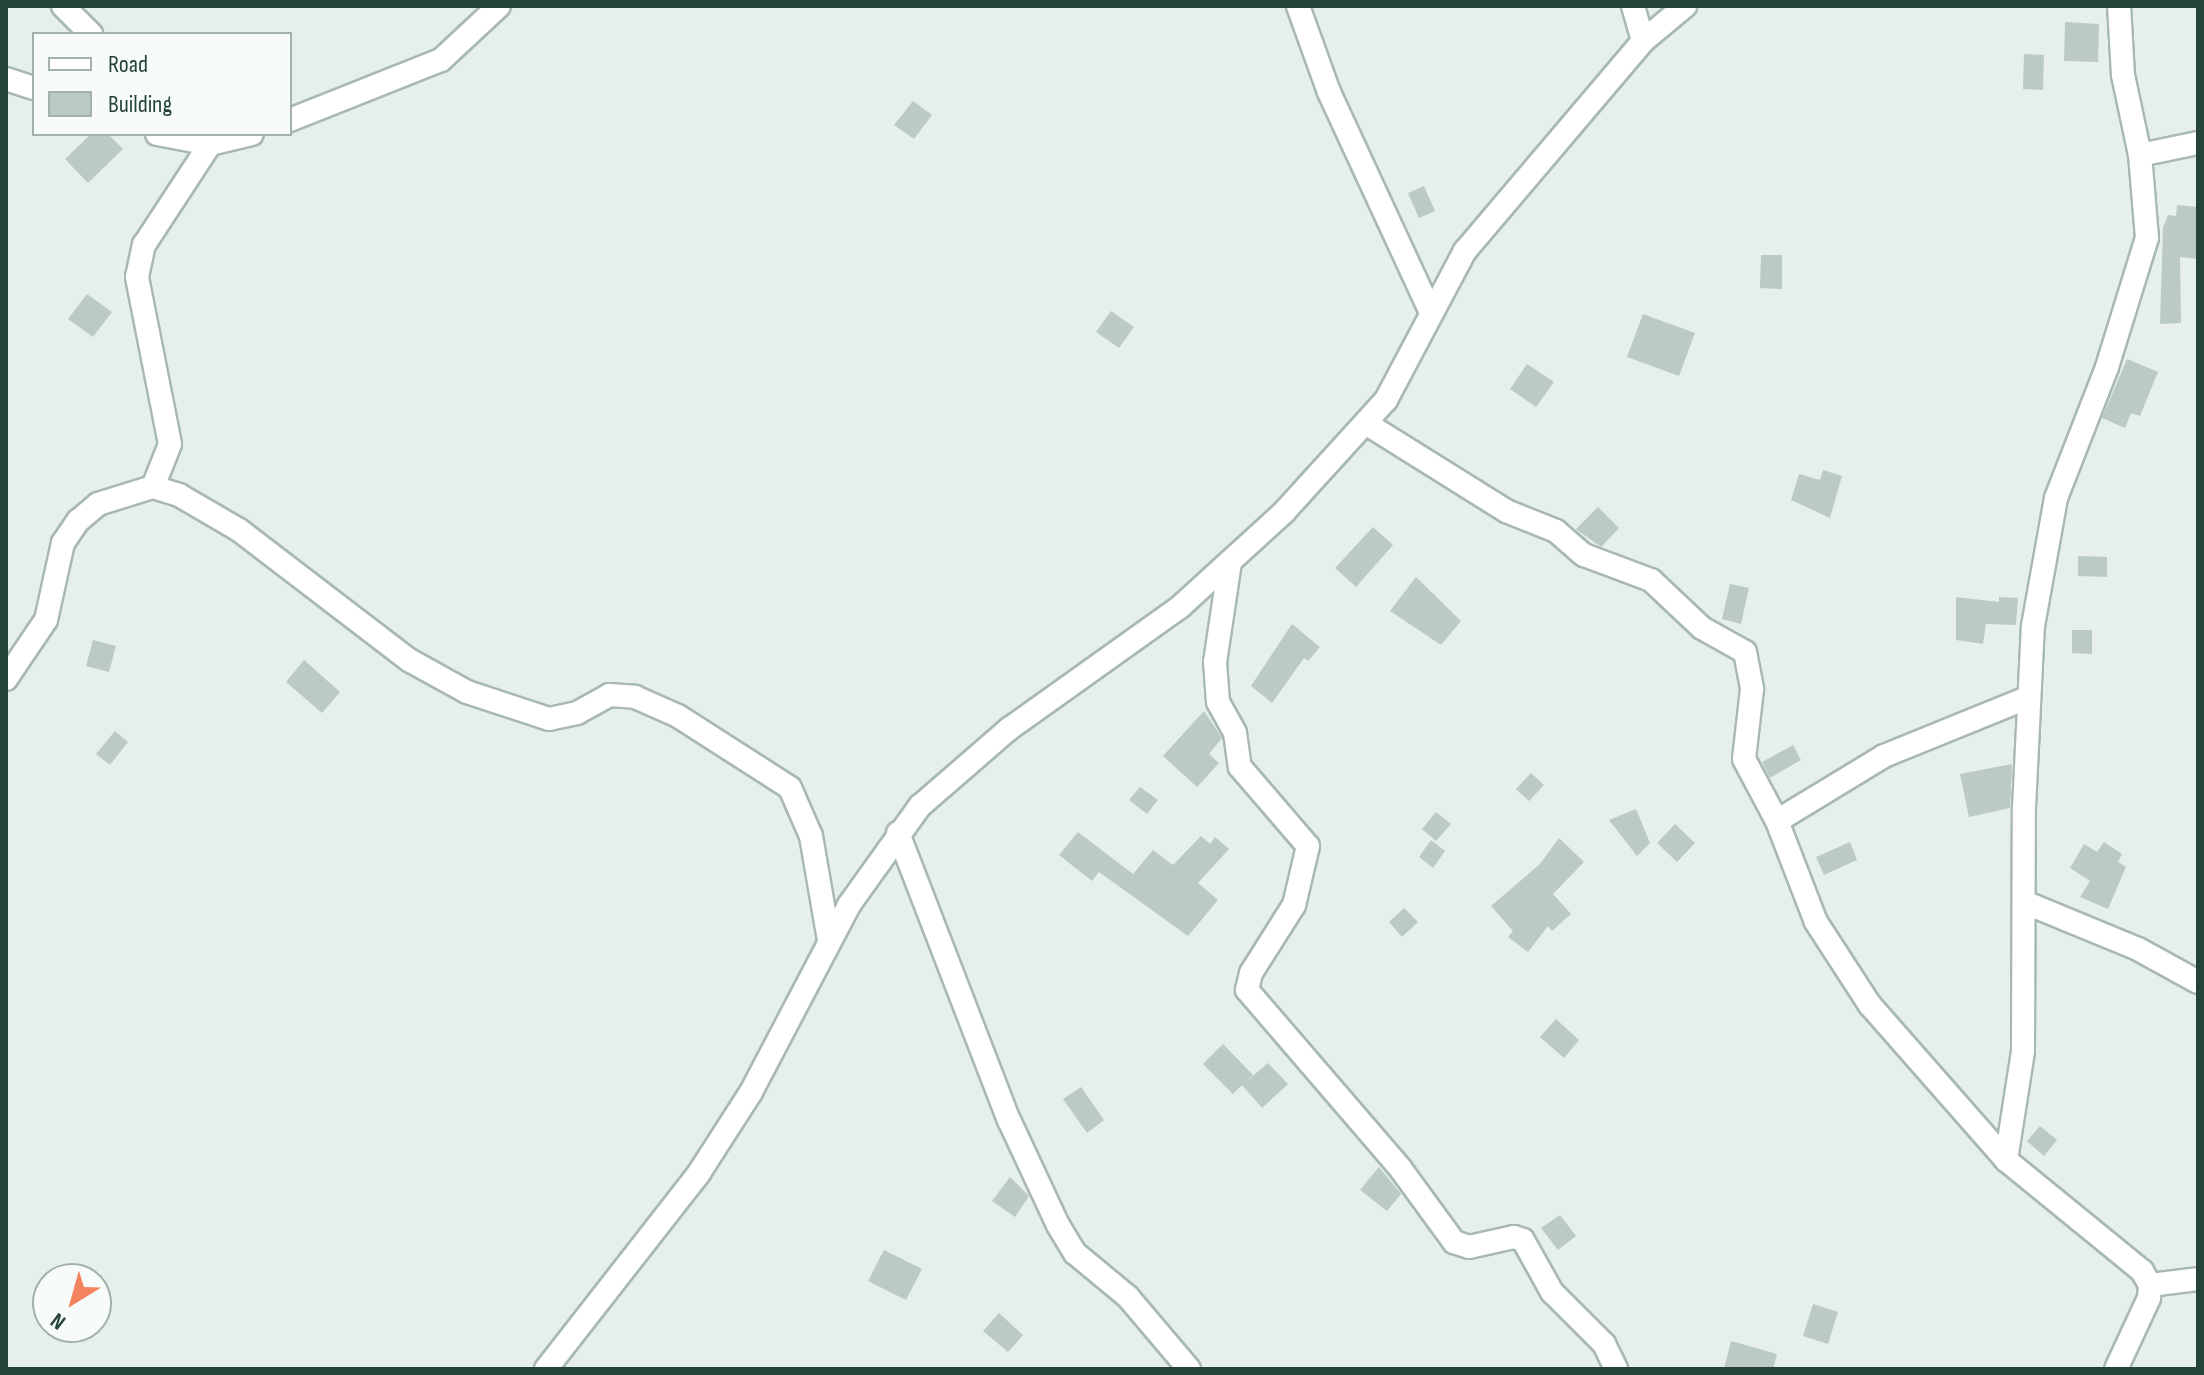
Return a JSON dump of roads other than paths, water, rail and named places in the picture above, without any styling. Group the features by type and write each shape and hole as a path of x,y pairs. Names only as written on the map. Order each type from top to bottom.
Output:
{"street":[{"path":"63,6 89,32"},
{"path":"292,119 441,60 499,6"},
{"path":"1298,6 1329,92 1430,311"},
{"path":"1633,6 1643,41"},
{"path":"546,1369 699,1173 751,1092 829,940 898,833 964,763 1157,626 1230,562 1367,424 1386,400 1430,311 1465,251 1643,41 1685,6"},
{"path":"2006,1160 2023,1051 2027,698 2033,626 2056,498 2111,356 2147,238 2140,155 2123,75 2119,6"},
{"path":"6,79 32,87"},
{"path":"169,137 210,144 244,136"},
{"path":"2140,155 2198,143"},
{"path":"153,487 170,444 137,277 144,245 210,144"},
{"path":"1367,424 1506,511 1556,531 1584,555 1651,580 1702,628 1745,652 1752,689 1744,759 1777,821 1816,922 1870,1005 2006,1160 2142,1271 2150,1285 2149,1298 2116,1369"},
{"path":"6,679 46,620 63,543 78,521 98,504 153,487 179,495 239,530 409,660 467,692 549,719 577,713 609,695 635,697 678,716 790,788 811,836 829,940"},
{"path":"1230,562 1215,662 1218,702 1235,733 1240,767 1308,846 1294,905 1251,973 1247,990 1400,1168 1454,1242 1469,1247 1514,1237 1523,1240 1552,1292 1604,1344 1616,1369"},
{"path":"1777,821 1884,756 2027,698"},
{"path":"898,833 1009,1120 1058,1225 1075,1253 1128,1297 1189,1369"},
{"path":"2024,902 2138,949 2198,982"},
{"path":"2150,1285 2198,1279"}]}
